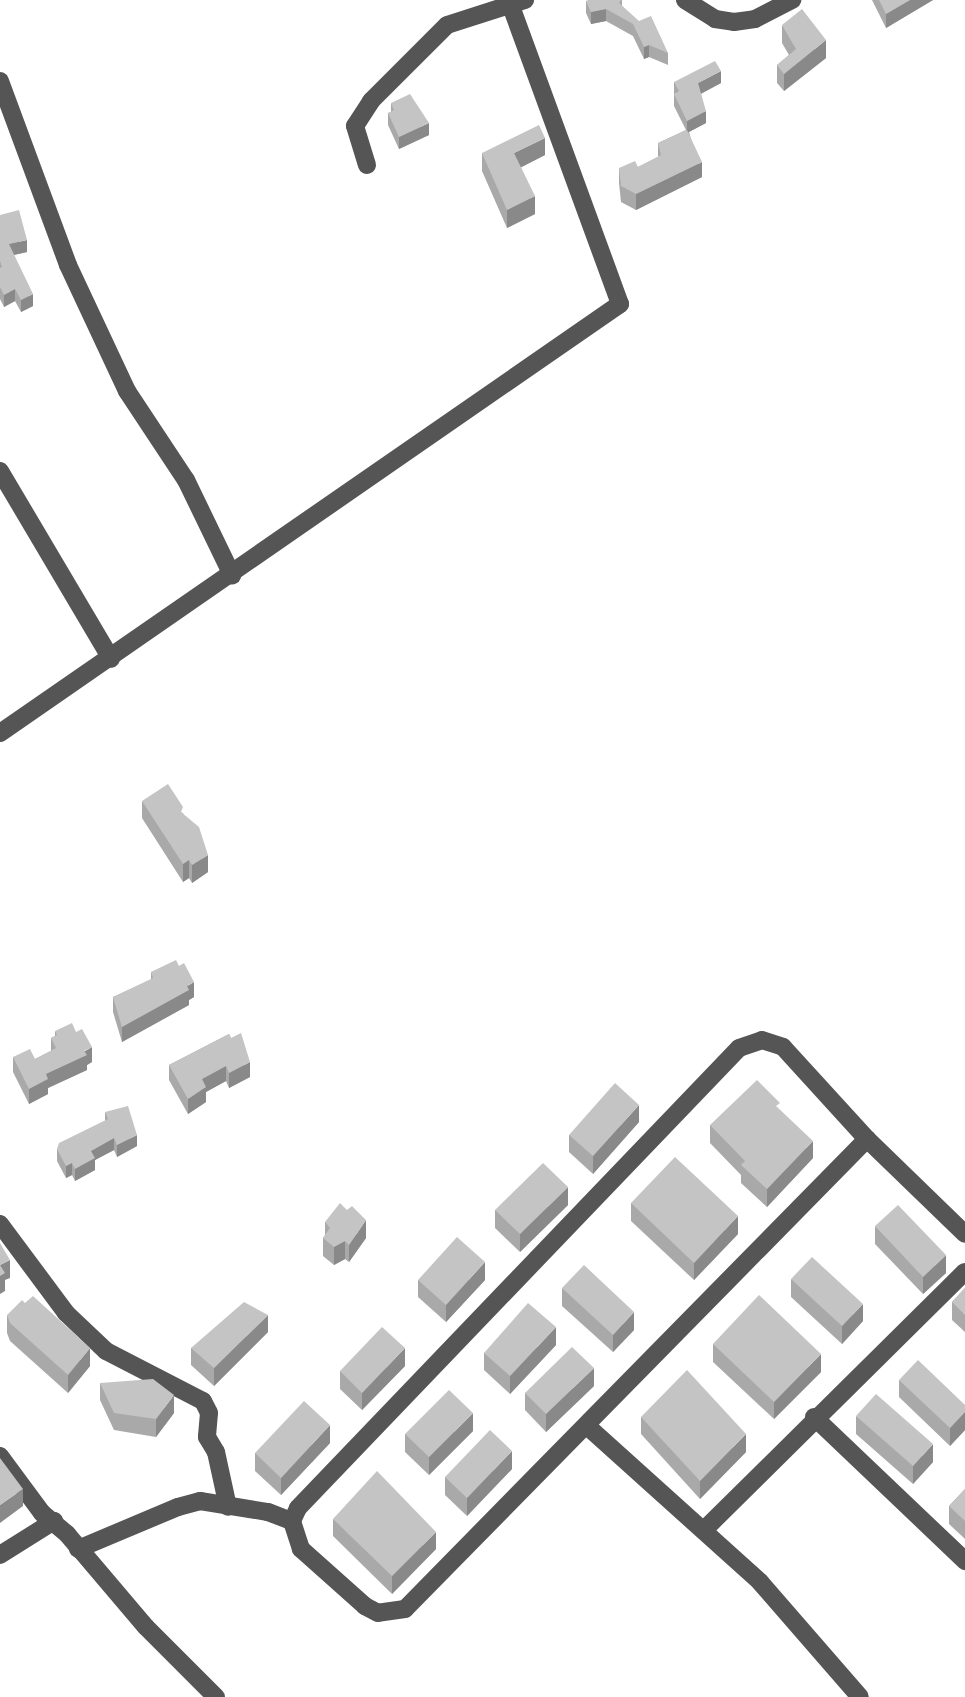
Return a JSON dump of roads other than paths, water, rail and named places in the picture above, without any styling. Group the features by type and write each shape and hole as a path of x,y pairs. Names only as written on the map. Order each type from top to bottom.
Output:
{"street":[{"path":"685,0 715,19 734,22 755,19 792,0"},
{"path":"0,733 111,659 620,304 518,3 479,11 447,25 371,101 355,126 367,165"},
{"path":"0,81 68,265 121,378 186,480 232,575"},
{"path":"0,471 111,659"},
{"path":"867,1139 405,1609 378,1613 365,1606 301,1549 292,1521 298,1508 739,1048 762,1040 783,1047 867,1139 965,1234"},
{"path":"0,1224 66,1313 106,1351 202,1401 209,1413 207,1437 216,1452 228,1507"},
{"path":"706,1528 814,1417 965,1272"},
{"path":"814,1417 965,1561"},
{"path":"587,1426 706,1528 798,1622 860,1697"},
{"path":"0,1456 42,1513 54,1521 216,1697"},
{"path":"78,1549 178,1507 200,1501 292,1521"},
{"path":"0,1555 54,1521"}]}
